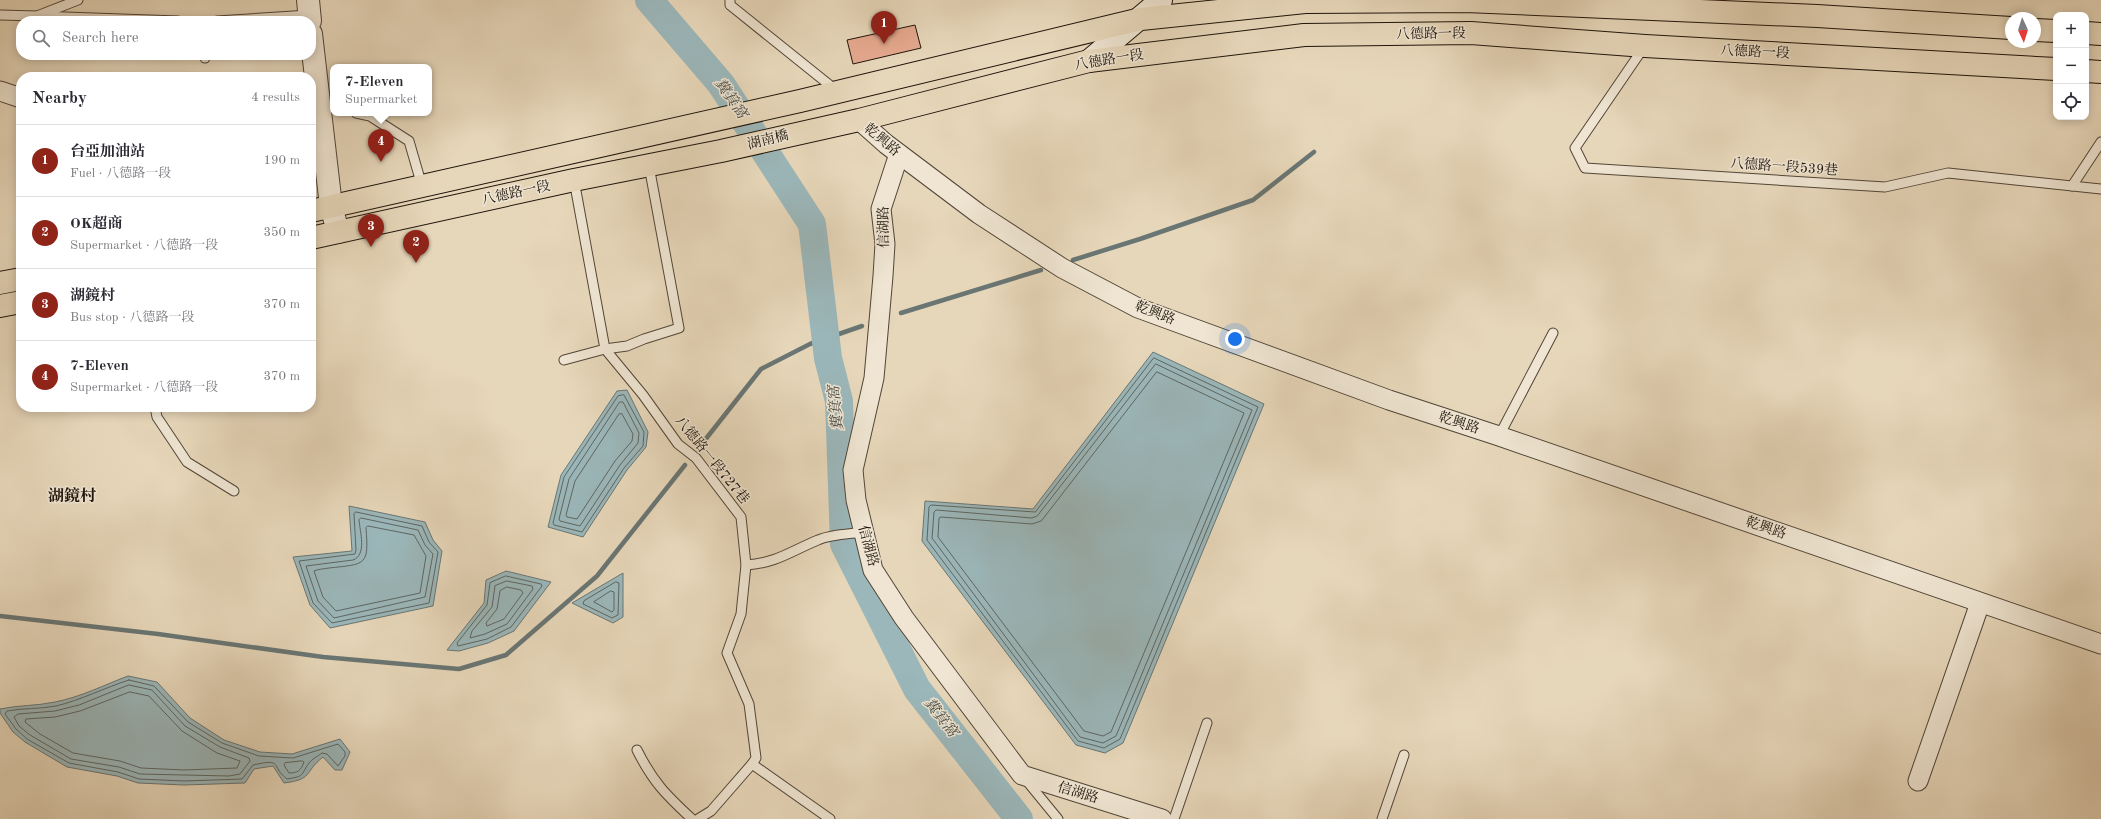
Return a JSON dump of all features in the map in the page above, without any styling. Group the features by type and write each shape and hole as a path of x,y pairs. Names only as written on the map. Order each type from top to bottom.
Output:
{"main road":[{"path":"838,92 1141,19 1305,2 1466,1 1817,16 2005,28"},
{"path":"2041,30 2053,31"},
{"name":"八德路一段","path":"815,128 859,120 1089,61 1304,35 1471,33 1644,46 2053,69"},
{"path":"2089,33 2101,34"},
{"path":"2089,71 2101,72"},
{"name":"八德路一段","path":"318,206 422,186 838,92"},
{"name":"湖南橋","path":"721,151 815,128"},
{"name":"八德路一段","path":"316,237 574,180 721,151"},
{"path":"0,284 16,280"},
{"path":"0,306 16,303"}],"street":[{"path":"1089,61 1141,19 1161,0"},
{"path":"314,60 315,72"},
{"path":"316,78 318,99 318,206 338,232"},
{"path":"0,91 16,96"},
{"name":"乾興路","path":"859,120 899,154 979,214 1062,268 1138,308 1389,400 1499,436 2101,644"},
{"name":"信湖路","path":"899,154 881,209 885,244 874,378 853,470 857,533 873,570 904,618 1022,775 1162,819"},
{"path":"1918,781 1980,603"}],"lane":[{"path":"0,15 37,16 78,0"},
{"path":"730,0 730,5 838,92"},
{"name":"八德路一段539巷","path":"1644,46 1575,148 1585,168 1885,187 1948,173 2072,186"},
{"path":"370,116 409,142 422,186"},
{"path":"2101,142 2072,186 2101,189"},
{"path":"564,360 605,349 628,346 678,328 650,166"},
{"name":"八德路一段727巷","path":"574,180 605,349 643,394 678,444 696,458 741,517 746,565 741,614 727,653 749,704 756,758 752,764"},
{"path":"1499,436 1553,333"},
{"path":"156,412 157,416 187,462 234,491"},
{"path":"746,565 764,564 786,556 820,539 857,533"},
{"path":"1174,819 1207,723"},
{"path":"637,750 646,769 660,789 692,819"},
{"path":"1382,819 1404,755"},
{"path":"698,819 711,811 752,764 830,819"},
{"path":"1022,775 1058,819"}],"water":[{"path":"1153,352 1264,404 1123,743 1105,753 1076,745 922,541 925,501 1033,509"},
{"path":"627,390 648,432 646,447 627,470 583,537 548,527 561,475 617,391"},
{"path":"349,506 425,522 433,540 442,551 433,606 330,628 310,605 293,557 352,551"},
{"path":"506,571 551,582 514,631 488,643 459,651 447,650 484,603 486,580"},
{"path":"623,573 623,617 613,623 572,603"},
{"path":"128,676 157,682 190,718 224,740 260,752 292,754 340,739 350,752 342,770 335,770 323,757 300,780 284,783 273,766 254,769 245,783 184,785 138,783 117,776 67,767 25,742 13,732 0,713 0,709 65,700"}],"building":[{"path":"915,25 921,48 853,64 847,40"}],"waterway":[{"name":"糞箕窩","path":"649,0 721,84 812,224 828,358 839,401 844,544 917,689 1019,819"},
{"path":"1073,260 1140,239 1253,200 1314,152"},
{"path":"901,313 1041,270"},
{"path":"701,445 761,369 810,344 862,326"},
{"path":"0,616 158,634 323,657 459,669 506,655 597,576 685,465"}],"place":[{"name":"台亞加油站","path":"884,44"},
{"name":"7-Eleven","path":"381,162"},
{"name":"湖鏡村","path":"371,247"},
{"name":"OK超商","path":"416,263"}],"district":[{"name":"湖鏡村","path":"72,497"}]}
